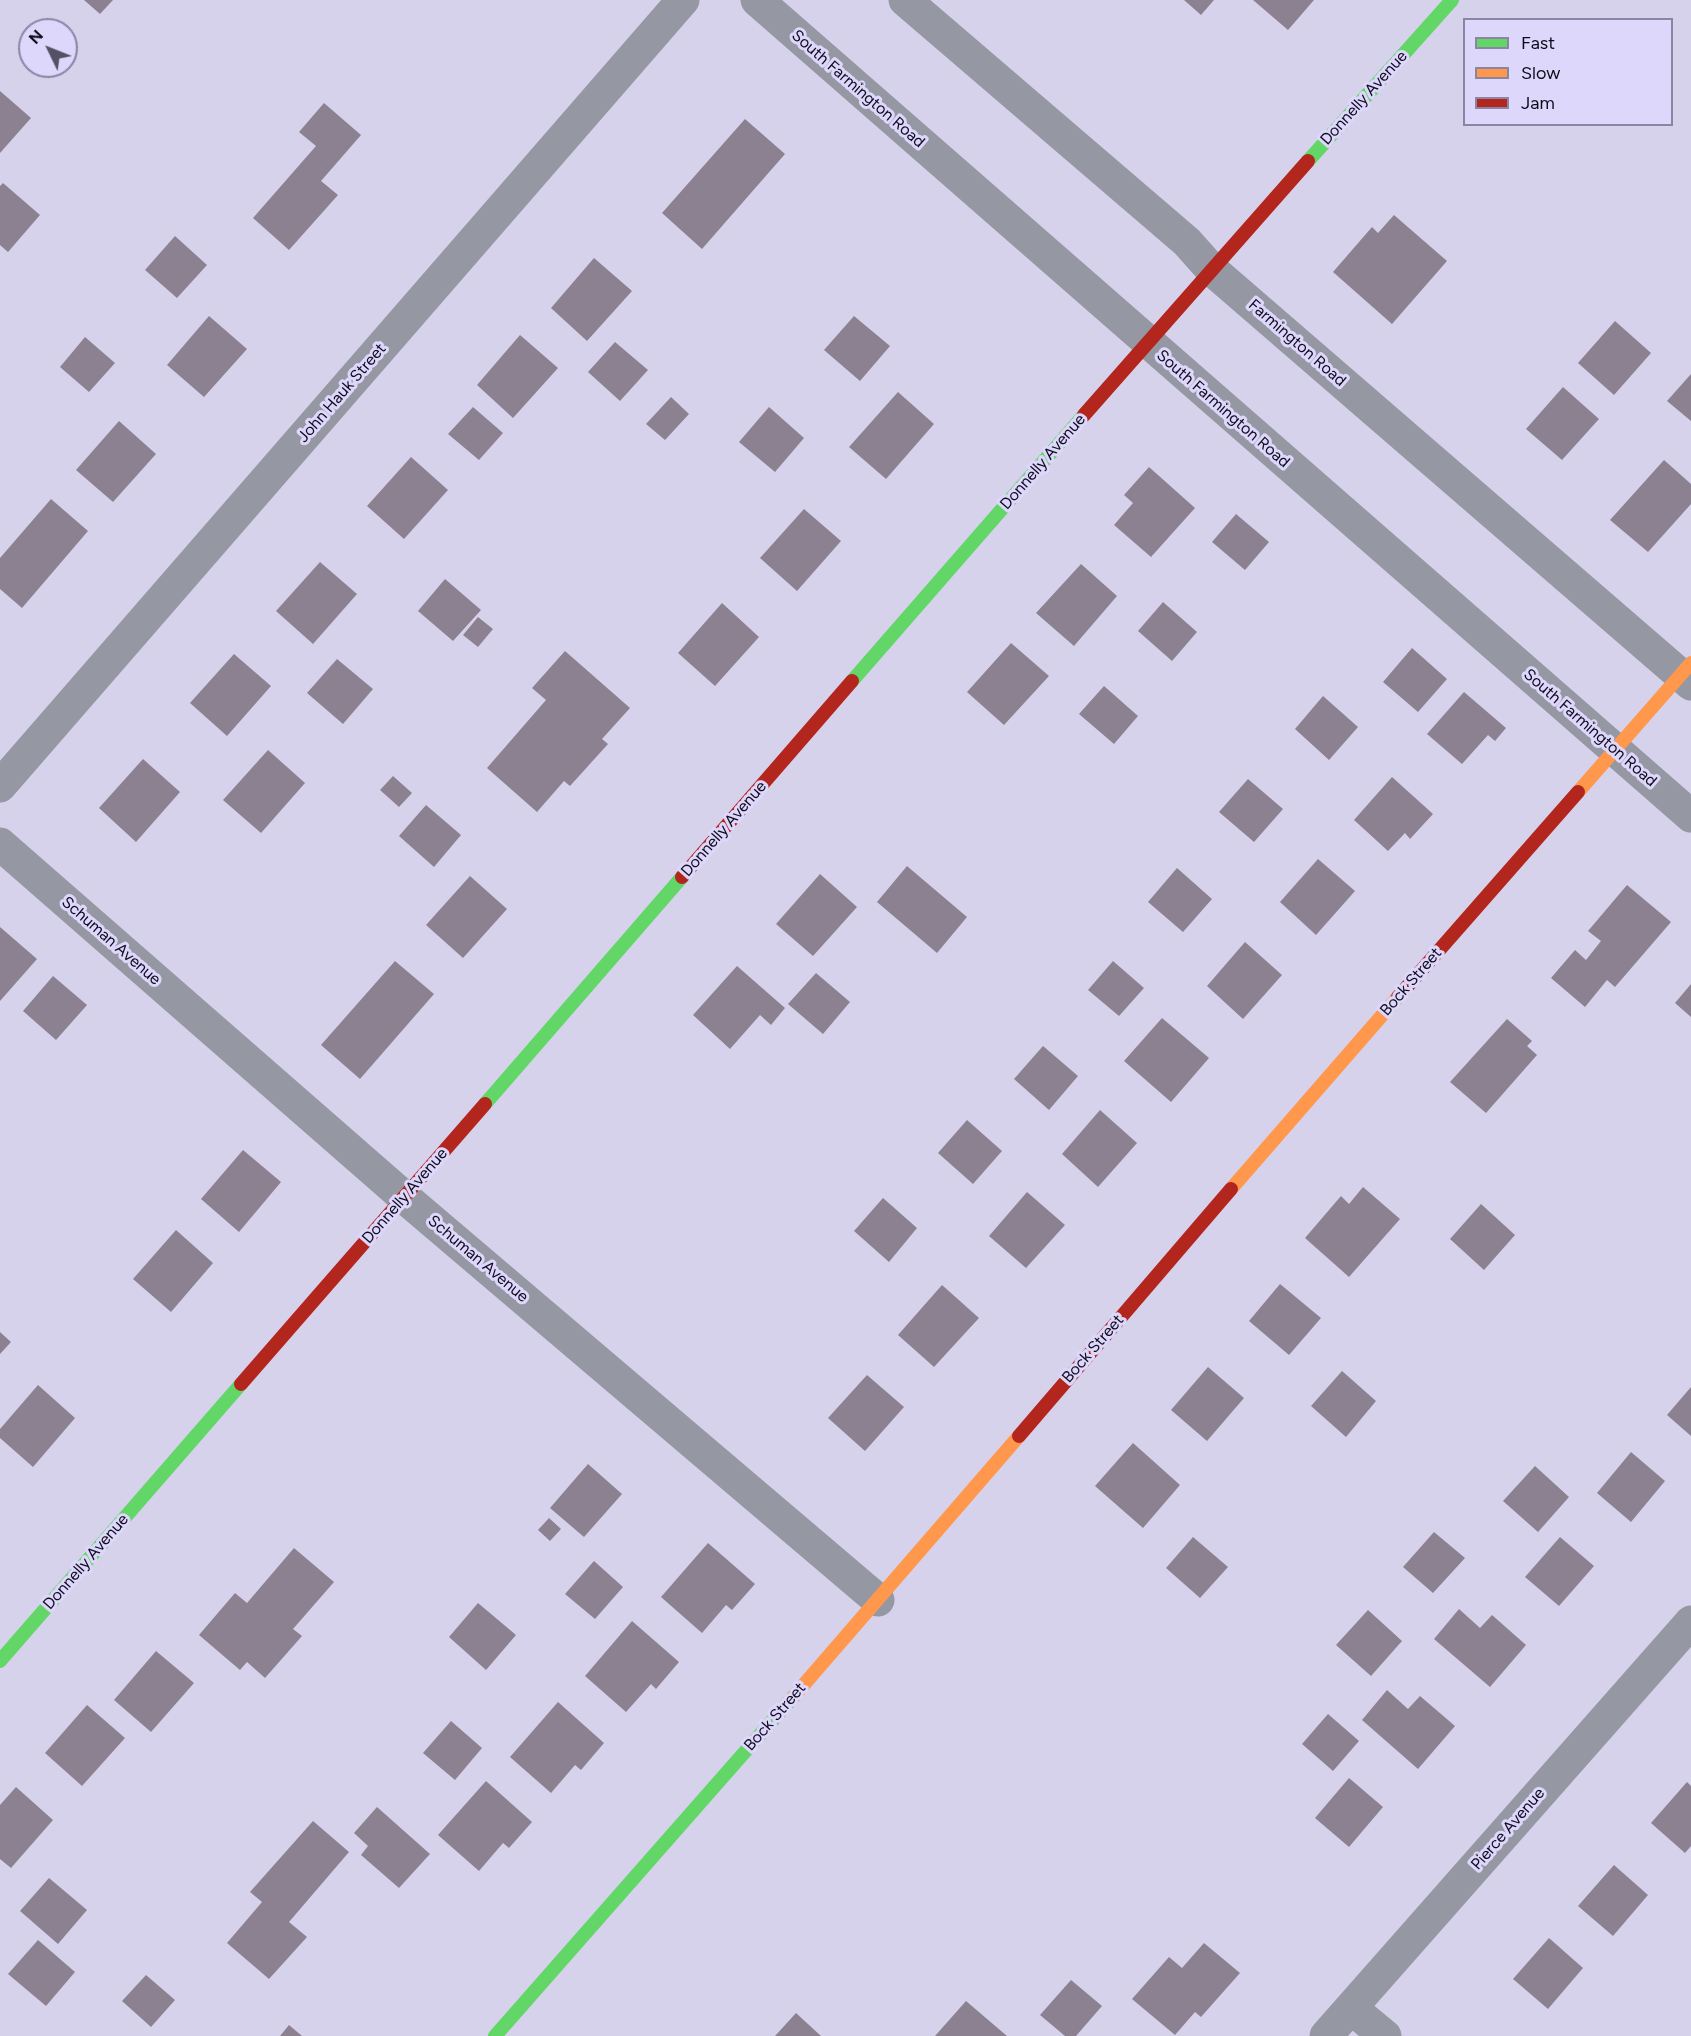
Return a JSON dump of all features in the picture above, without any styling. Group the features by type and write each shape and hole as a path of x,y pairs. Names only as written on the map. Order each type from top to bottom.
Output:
{"street":[{"name":"John Hauk Street","path":"0,786 683,0"},
{"name":"South Farmington Road","path":"756,0 1691,816"},
{"name":"Farmington Road","path":"905,0 1187,242 1211,269 1687,674"},
{"name":"Donnelly Avenue","path":"0,1662 1211,269 1452,0"},
{"name":"Bock Street","path":"495,2036 878,1600 1314,1093 1615,750 1687,674"},
{"name":"Schuman Avenue","path":"0,844 404,1197 878,1600"},
{"name":"Pierce Avenue","path":"1326,2036 1691,1622"},
{"path":"1351,2008 1384,2036"}],"building":[{"path":"84,0 113,0 100,14"},
{"path":"1184,0 1214,0 1201,15"},
{"path":"1253,0 1314,0 1288,30"},
{"path":"0,91 31,118 0,153"},
{"path":"324,103 361,135 321,181 338,195 289,250 253,218 316,146 299,132"},
{"path":"745,119 785,154 702,249 662,213"},
{"path":"3,183 40,215 8,252 0,245 0,186"},
{"path":"1394,215 1447,261 1392,324 1333,272 1372,227 1378,233"},
{"path":"175,236 207,265 177,298 145,270"},
{"path":"594,258 632,291 587,341 551,308"},
{"path":"209,316 247,349 204,397 167,365"},
{"path":"854,316 890,346 860,381 824,350"},
{"path":"1615,321 1651,353 1614,395 1578,363"},
{"path":"520,335 558,368 513,418 477,385"},
{"path":"85,337 115,363 89,392 60,367"},
{"path":"615,342 648,370 620,401 588,372"},
{"path":"1691,374 1691,421 1667,401"},
{"path":"1563,387 1599,419 1562,460 1526,429"},
{"path":"898,392 934,424 886,479 849,447"},
{"path":"671,397 689,414 665,440 646,424"},
{"path":"473,407 503,433 479,460 448,434"},
{"path":"769,407 804,438 775,472 739,442"},
{"path":"119,421 156,454 113,502 76,470"},
{"path":"411,457 448,490 404,539 367,506"},
{"path":"1664,460 1691,484 1691,504 1648,552 1610,520"},
{"path":"1149,467 1195,508 1151,557 1114,525 1133,503 1124,495"},
{"path":"51,499 88,531 22,608 0,589 0,558"},
{"path":"804,509 841,541 797,591 760,558"},
{"path":"1236,514 1269,542 1245,570 1212,542"},
{"path":"320,562 357,594 313,644 276,611"},
{"path":"1081,564 1117,596 1074,646 1036,613"},
{"path":"445,579 481,610 453,641 418,611"},
{"path":"1163,602 1197,632 1172,661 1138,631"},
{"path":"722,603 759,637 715,686 678,653"},
{"path":"478,617 493,629 478,647 463,635"},
{"path":"1011,643 1049,676 1004,725 967,692"},
{"path":"1412,648 1447,679 1418,712 1383,682"},
{"path":"565,651 630,708 602,739 608,744 570,786 564,781 537,812 487,768 546,700 532,688"},
{"path":"234,654 271,686 227,736 190,703"},
{"path":"337,659 373,689 343,724 307,693"},
{"path":"1104,686 1138,716 1114,744 1079,714"},
{"path":"1464,692 1506,728 1495,741 1488,735 1462,764 1427,734"},
{"path":"1323,696 1358,727 1329,760 1295,729"},
{"path":"268,750 305,783 261,833 223,800"},
{"path":"143,759 180,792 136,842 99,808"},
{"path":"393,776 412,793 399,807 380,790"},
{"path":"1392,777 1433,814 1410,839 1405,833 1388,851 1354,820"},
{"path":"1248,779 1283,809 1254,842 1219,812"},
{"path":"426,805 461,835 434,867 399,836"},
{"path":"1318,859 1355,891 1316,935 1280,902"},
{"path":"907,866 967,917 937,953 877,902"},
{"path":"1177,868 1212,899 1183,932 1148,902"},
{"path":"820,874 857,907 813,956 776,924"},
{"path":"470,876 507,909 463,958 426,925"},
{"path":"1627,885 1671,922 1615,987 1607,980 1585,1007 1551,978 1575,950 1586,960 1601,941 1588,931"},
{"path":"0,927 37,959 0,1001"},
{"path":"1245,942 1282,975 1243,1019 1207,986"},
{"path":"395,961 434,994 360,1079 321,1045"},
{"path":"1113,961 1144,988 1119,1016 1088,990"},
{"path":"737,966 785,1008 771,1025 760,1015 730,1049 693,1015"},
{"path":"816,973 850,1002 823,1034 788,1004"},
{"path":"53,976 87,1005 56,1040 23,1011"},
{"path":"1691,984 1691,1017 1675,1003"},
{"path":"1162,1018 1209,1058 1171,1102 1124,1061"},
{"path":"1507,1019 1532,1041 1527,1046 1537,1055 1486,1113 1450,1082"},
{"path":"1043,1046 1078,1076 1049,1110 1014,1079"},
{"path":"1100,1110 1137,1143 1098,1187 1062,1154"},
{"path":"967,1120 1002,1151 973,1184 938,1153"},
{"path":"243,1150 281,1182 239,1232 201,1199"},
{"path":"1363,1187 1400,1219 1349,1277 1305,1238 1341,1196 1349,1204"},
{"path":"1027,1192 1065,1225 1026,1268 989,1236"},
{"path":"883,1198 917,1228 889,1262 854,1231"},
{"path":"1481,1204 1515,1235 1484,1270 1450,1239"},
{"path":"176,1230 213,1263 171,1312 133,1279"},
{"path":"1280,1284 1321,1318 1289,1355 1249,1321"},
{"path":"942,1285 979,1318 934,1367 898,1335"},
{"path":"0,1332 11,1342 0,1354"},
{"path":"1208,1367 1244,1398 1207,1441 1171,1410"},
{"path":"1342,1371 1376,1401 1346,1437 1311,1406"},
{"path":"867,1375 904,1407 865,1451 828,1418"},
{"path":"38,1385 75,1418 33,1467 0,1438 0,1429"},
{"path":"1691,1387 1691,1436 1667,1415"},
{"path":"1133,1443 1180,1485 1143,1528 1095,1486"},
{"path":"1631,1452 1665,1481 1631,1522 1597,1493"},
{"path":"588,1464 622,1494 584,1537 550,1508"},
{"path":"1535,1466 1569,1497 1538,1532 1503,1501"},
{"path":"549,1518 561,1529 550,1541 538,1530"},
{"path":"1434,1532 1465,1558 1433,1593 1403,1567"},
{"path":"1193,1537 1228,1567 1200,1598 1166,1568"},
{"path":"1560,1537 1594,1566 1559,1606 1525,1577"},
{"path":"708,1543 755,1584 732,1610 726,1605 702,1633 661,1597"},
{"path":"294,1548 334,1582 293,1629 302,1636 265,1678 247,1662 240,1670 199,1635 235,1593 247,1603"},
{"path":"594,1561 623,1587 595,1619 565,1594"},
{"path":"478,1603 516,1635 486,1670 449,1637"},
{"path":"1459,1609 1480,1628 1492,1615 1526,1645 1490,1687 1434,1639"},
{"path":"1368,1610 1402,1641 1371,1676 1336,1645"},
{"path":"632,1621 679,1662 656,1689 651,1684 626,1712 585,1676"},
{"path":"156,1651 194,1683 151,1732 114,1700"},
{"path":"1387,1690 1408,1709 1420,1696 1455,1726 1418,1769 1362,1720"},
{"path":"558,1702 604,1743 581,1770 575,1765 551,1793 510,1757"},
{"path":"87,1705 125,1738 82,1786 45,1753"},
{"path":"1328,1714 1359,1741 1333,1771 1302,1744"},
{"path":"451,1721 482,1748 455,1780 423,1753"},
{"path":"1349,1778 1383,1807 1349,1847 1315,1818"},
{"path":"486,1781 532,1822 509,1848 503,1843 479,1871 438,1835"},
{"path":"1687,1782 1691,1786 1691,1846 1685,1853 1651,1823"},
{"path":"16,1787 53,1820 11,1868 0,1859 0,1805"},
{"path":"377,1807 430,1854 399,1888 361,1855 368,1846 354,1833"},
{"path":"313,1821 349,1852 289,1922 307,1937 269,1979 227,1943 262,1902 250,1892"},
{"path":"1614,1865 1648,1895 1613,1936 1578,1906"},
{"path":"49,1878 87,1910 58,1944 20,1911"},
{"path":"1549,1938 1583,1968 1548,2009 1513,1979"},
{"path":"38,1940 75,1972 46,2006 8,1974"},
{"path":"1204,1943 1240,1973 1201,2017 1195,2012 1175,2035 1132,1999 1169,1957 1182,1968"},
{"path":"146,1975 175,2000 151,2027 122,2001"},
{"path":"1071,1980 1102,2006 1076,2036 1065,2036 1040,2015"},
{"path":"966,2001 1007,2036 935,2036"},
{"path":"796,2013 821,2036 775,2036"},
{"path":"289,2025 302,2036 280,2036"}],"traffic: fast":[{"path":"1308,161 1452,0"},
{"path":"852,681 1084,415"},
{"path":"485,1104 682,877"},
{"path":"0,1661 241,1384"},
{"path":"495,2036 794,1696"}],"traffic: slow":[{"path":"1578,792 1691,663"},
{"path":"1231,1189 1398,997"},
{"path":"794,1696 1019,1436"}],"traffic: jam":[{"path":"1084,415 1308,161"},
{"path":"682,877 852,681"},
{"path":"1398,997 1578,792"},
{"path":"241,1384 485,1104"},
{"path":"1019,1436 1231,1189"}]}
